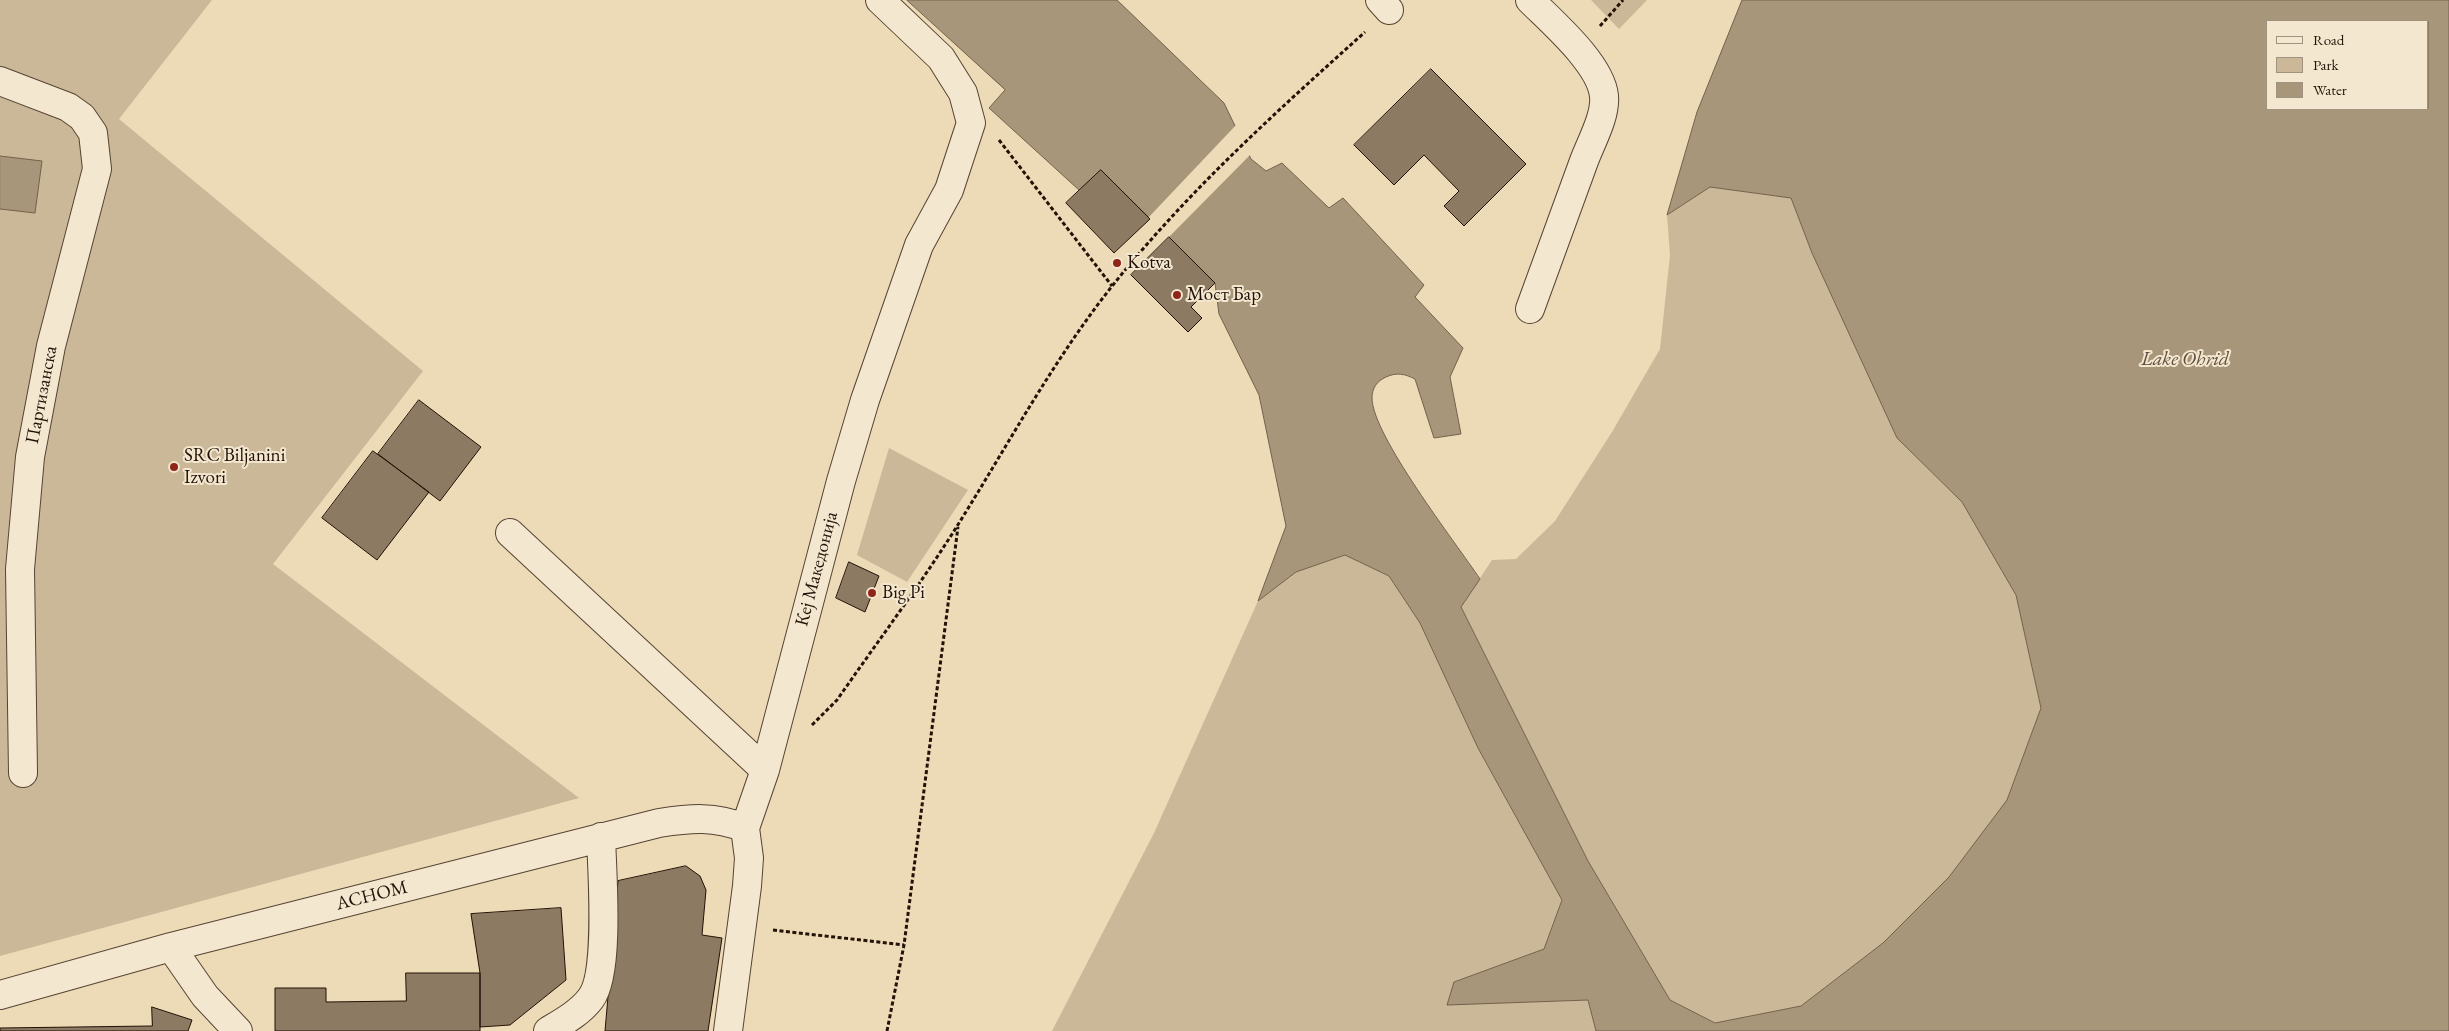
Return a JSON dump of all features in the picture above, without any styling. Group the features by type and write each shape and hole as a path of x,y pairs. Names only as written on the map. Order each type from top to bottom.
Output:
{"street":[{"path":"880,0 941,58 963,93"},
{"path":"1530,0 1577,46 1595,72 1604,96 1598,127 1530,309"},
{"name":"Партизанска","path":"0,81 68,107 82,117 93,133 97,168 51,346 30,457 20,569 22,773"},
{"name":"Кеј Македонија","path":"728,1031 749,858 745,828 765,770 840,481 865,400 919,245 949,190 971,123 963,93"},
{"path":"510,533 765,770"},
{"name":"АСНОМ","path":"0,995 171,947 659,823 691,818 725,820 745,828"},
{"path":"548,1031 566,1021 592,998 600,970 604,932 601,838"},
{"path":"171,947 205,996 238,1031"}],"path":[{"path":"811,726 837,700 958,525 1067,348 1112,286 1224,161 1384,5"},
{"path":"963,93 1112,286"},
{"path":"886,1031 904,945 958,525"},
{"path":"742,926 904,945"}],"green space":[{"name":"SRC Biljanini Izvori","path":"0,0 212,0 119,119 423,371 273,564 579,798 0,956"},
{"path":"1591,0 1647,0 1619,29"},
{"path":"1710,187 1791,198 1812,253 1897,438 1962,502 2016,595 2041,708 2008,800 1949,877 1883,943 1801,1006 1715,1023 1670,1000 1588,861 1461,607 1492,560 1516,559 1555,521 1612,432 1660,349 1670,255 1667,215"},
{"path":"889,448 968,490 907,582 857,555"},
{"path":"1345,555 1389,576 1420,623 1478,748 1562,900 1544,949 1454,982 1525,1001 1588,1000 1596,1031 1052,1031 1154,833 1258,601 1296,572"}],"water":[{"name":"Lake Ohrid","path":"907,0 1117,0 1224,103 1251,159 1266,171 1282,163 1329,208 1343,198 1424,285 1415,297 1463,348 1450,377 1461,434 1434,438 1415,379 1404,375 1390,375 1376,385 1372,398 1376,415 1385,437 1417,489 1480,579 1461,607 1588,861 1670,1000 1715,1023 1801,1006 1883,943 1949,877 2007,800 2041,708 2016,595 1962,502 1897,438 1812,253 1791,198 1710,187 1667,215 1697,112 1742,0 2449,0 2449,1031 1596,1031 1588,1000 1447,1005 1454,982 1544,949 1562,900 1478,748 1420,623 1389,576 1345,555 1296,572 1258,601 1286,526 1259,395 1219,314 1215,283 1101,170 1079,190 989,108 1005,90"},
{"path":"0,156 42,161 35,213 0,209"}],"pier":[{"path":"1237,124 1251,154 1167,239 1147,219"}],"building":[{"path":"1431,69 1526,164 1464,226 1444,206 1459,191 1424,155 1394,185 1354,145"},
{"path":"1101,170 1150,219 1114,253 1066,203"},
{"name":"Мост Бар","path":"1169,237 1215,283 1191,307 1202,318 1188,332 1131,275"},
{"path":"419,400 481,447 440,501 378,454"},
{"path":"373,451 429,492 377,560 322,518"},
{"path":"849,562 879,576 865,612 836,598"},
{"path":"686,866 700,876 706,890 702,935 722,938 708,1031 605,1031 618,881"},
{"path":"561,908 566,980 510,1025 480,1027 480,973 471,914"},
{"path":"406,973 480,973 480,1031 275,1031 275,988 326,988 326,1002 406,1001"},
{"path":"152,1007 192,1020 188,1031 0,1031 0,1028 152,1026"}],"place":[{"name":"Kotva","path":"1117,263"},
{"name":"Мост Бар","path":"1177,295"},
{"name":"SRC Biljanini Izvori","path":"174,467"},
{"name":"Big Pi","path":"872,593"}]}
